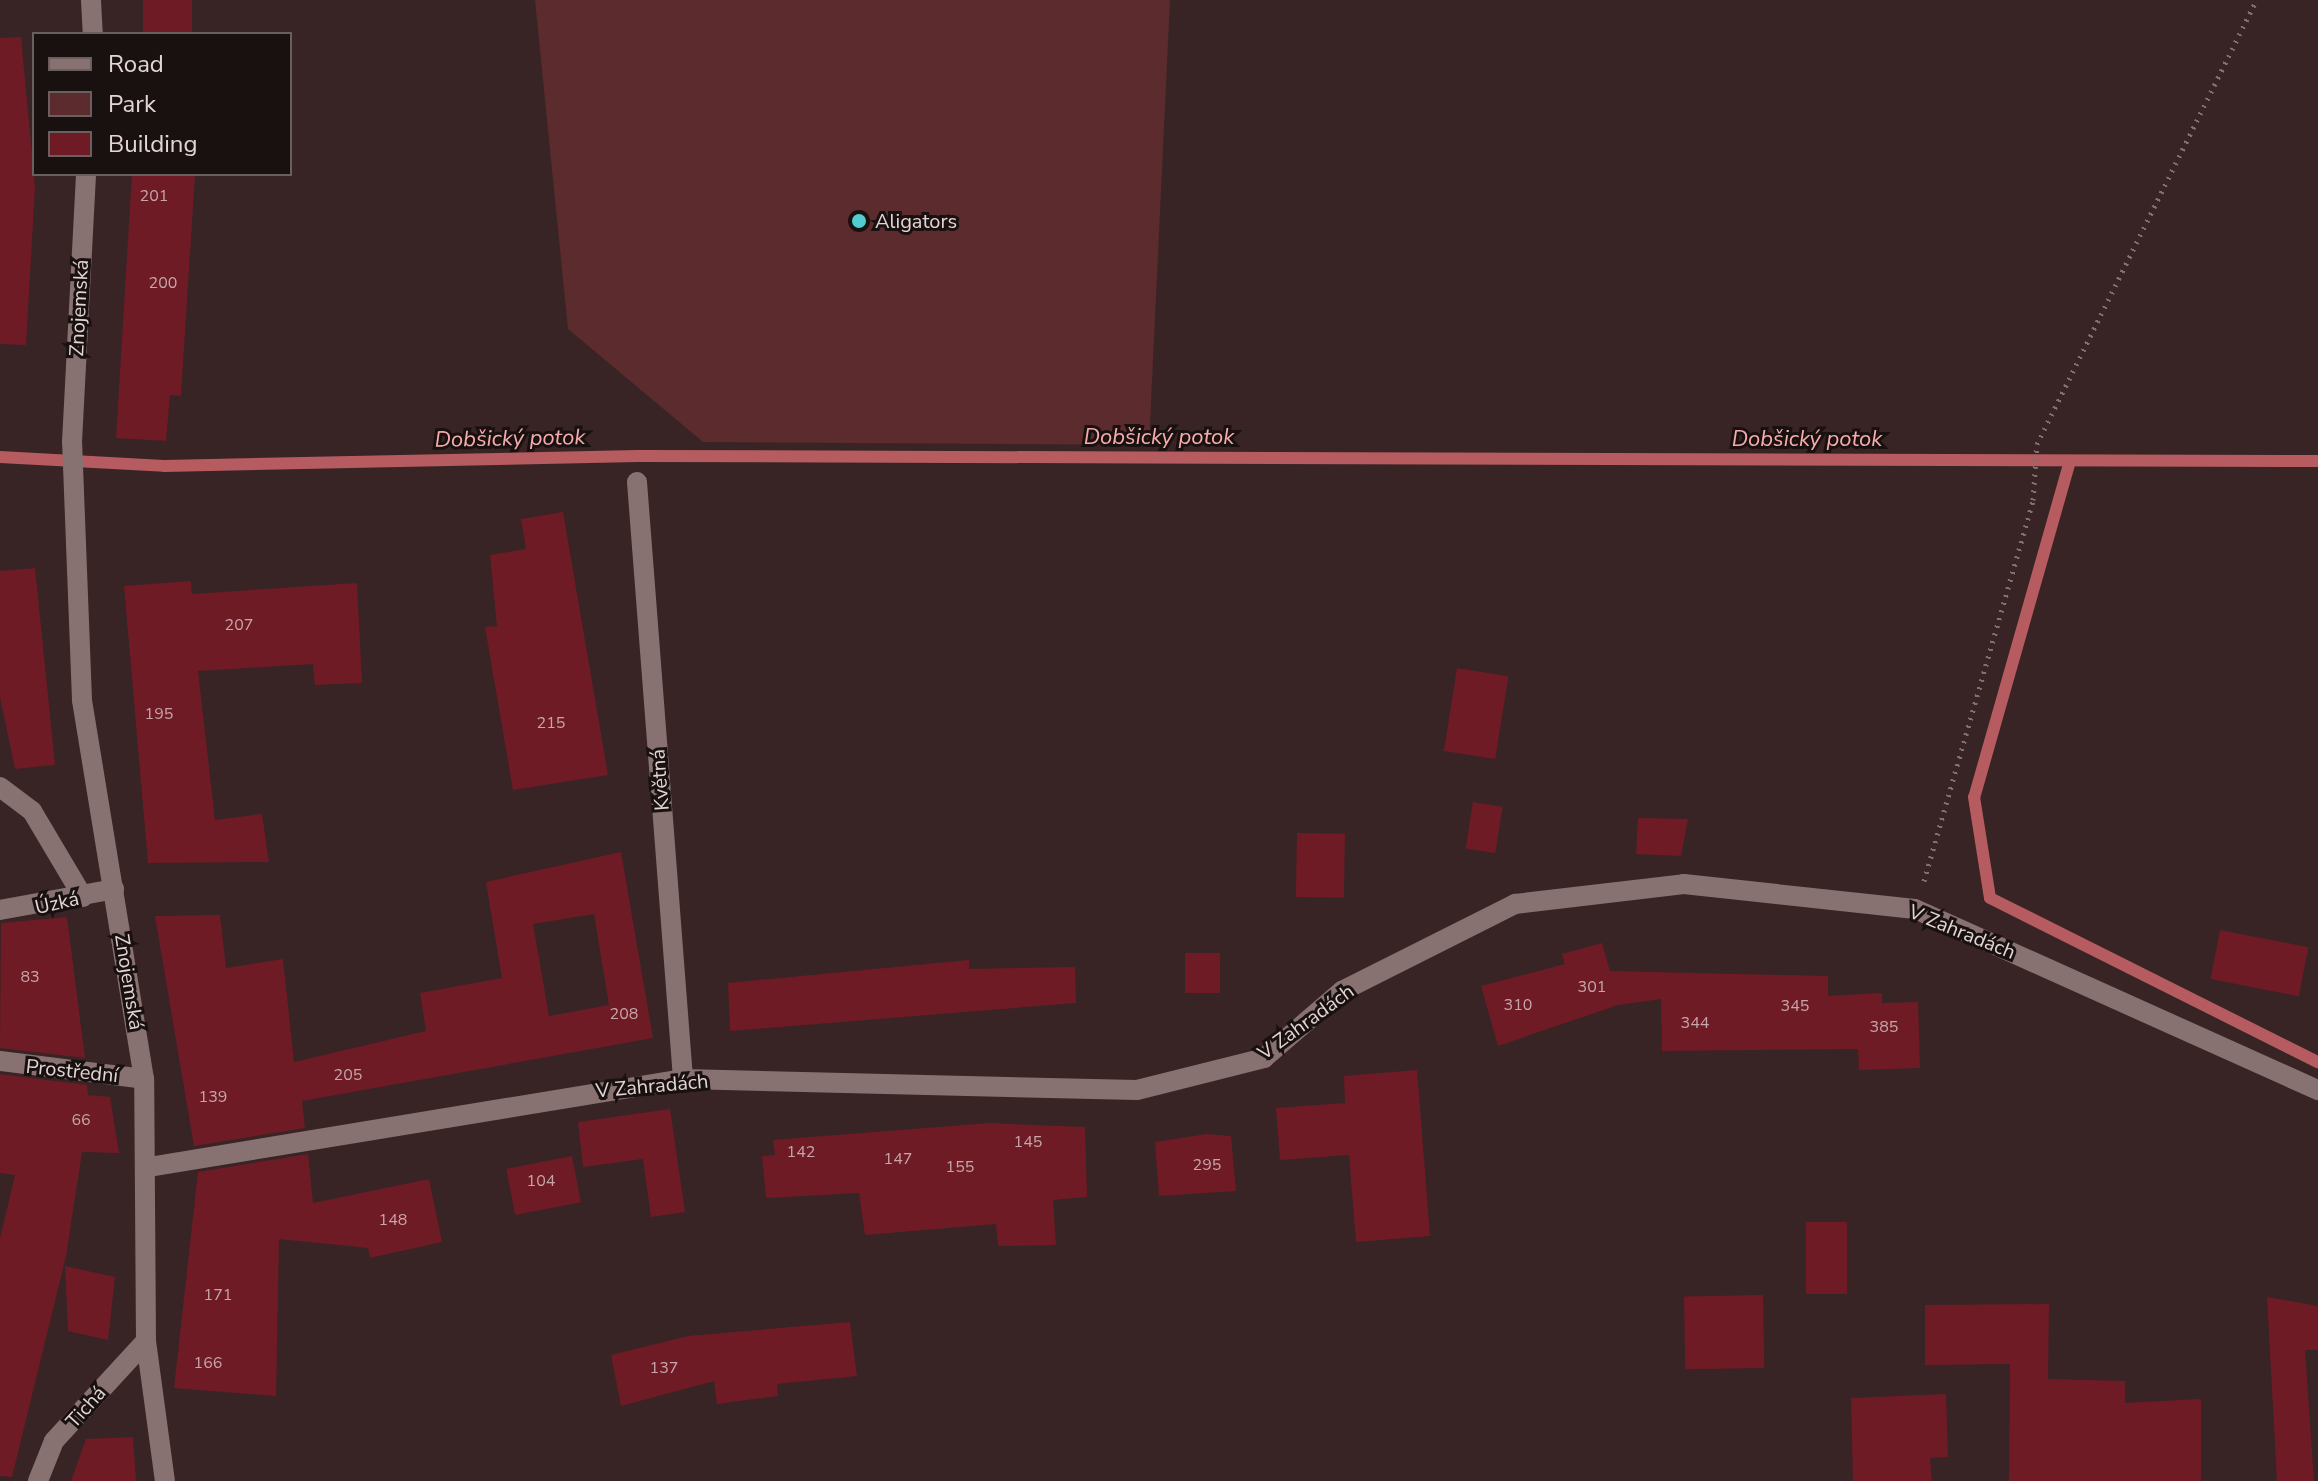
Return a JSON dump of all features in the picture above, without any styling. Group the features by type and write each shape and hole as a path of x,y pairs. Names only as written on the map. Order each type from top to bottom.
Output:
{"street":[{"path":"91,0 93,32"},
{"name":"Znojemská","path":"86,176 72,442 82,700 144,1079 149,1167 146,1341 165,1481"},
{"name":"Květná","path":"637,482 683,1079"},
{"path":"0,787 32,811 83,897"},
{"name":"V Zahradách","path":"149,1167 683,1079 1137,1090 1264,1058 1342,991 1515,904 1684,884 1915,909 2318,1090"},
{"name":"Úzká","path":"0,910 114,889"},
{"name":"Prostřední","path":"0,1061 144,1079"},
{"name":"Tichá","path":"38,1481 54,1441 146,1341"}],"path":[{"path":"1915,909 2034,483 2037,444 2256,0"}],"green space":[{"name":"Aligators","path":"535,0 1170,0 1149,445 703,442 568,329"}],"building":[{"path":"143,0 192,0 192,32 143,32"},
{"path":"21,37 35,187 26,345 0,344 0,38"},
{"path":"132,176 195,176 181,396 170,395 166,441 116,438"},
{"path":"563,512 608,775 513,790 485,627 497,626 490,555 526,549 521,519"},
{"path":"35,568 55,765 15,769 0,697 0,571"},
{"path":"191,581 192,594 357,583 362,683 315,685 313,664 198,671 215,820 262,814 269,862 148,863 124,586"},
{"path":"1457,668 1508,676 1495,759 1444,751"},
{"path":"1473,802 1503,807 1495,853 1466,848"},
{"path":"1638,818 1688,819 1681,856 1636,854"},
{"path":"1297,833 1345,834 1344,898 1296,897"},
{"path":"621,852 653,1038 302,1101 305,1128 194,1146 155,916 220,915 226,968 283,959 294,1062 426,1031 420,993 502,978 486,882","holes":["594,914 609,1005 549,1016 533,924"]},
{"path":"67,917 85,1058 0,1048 1,923"},
{"path":"2220,930 2308,947 2299,996 2210,979"},
{"path":"1602,943 1610,971 1828,976 1828,996 1882,993 1882,1003 1918,1002 1920,1068 1859,1070 1858,1049 1662,1051 1661,999 1618,1005 1498,1046 1481,986 1565,964 1562,954"},
{"path":"1185,953 1220,953 1220,993 1185,993"},
{"path":"969,960 969,969 1075,967 1076,1003 730,1031 728,983"},
{"path":"1417,1070 1430,1236 1356,1242 1349,1155 1280,1160 1276,1108 1345,1103 1344,1076"},
{"path":"0,1074 87,1085 88,1095 110,1097 119,1153 82,1152 66,1256 12,1477 0,1476 0,1238 15,1175 0,1173"},
{"path":"670,1109 685,1212 651,1217 643,1159 583,1167 578,1122"},
{"path":"989,1123 1085,1127 1087,1197 1053,1200 1056,1245 998,1246 996,1224 865,1235 859,1193 766,1198 762,1156 775,1155 773,1140"},
{"path":"1207,1134 1231,1136 1236,1191 1159,1196 1155,1142"},
{"path":"308,1154 313,1203 429,1179 442,1242 370,1258 368,1248 279,1239 276,1396 174,1388 198,1172"},
{"path":"572,1156 581,1202 515,1215 506,1169"},
{"path":"1806,1222 1847,1222 1847,1294 1806,1294"},
{"path":"65,1266 115,1277 108,1340 68,1331"},
{"path":"1763,1295 1764,1368 1685,1369 1684,1296"},
{"path":"2267,1297 2318,1306 2318,1350 2305,1350 2314,1481 2277,1481"},
{"path":"2049,1304 2048,1379 2125,1381 2125,1403 2201,1399 2201,1481 2009,1481 2010,1364 1925,1365 1925,1305"},
{"path":"850,1322 857,1376 777,1384 778,1396 717,1404 714,1381 621,1406 611,1355 688,1336"},
{"path":"1946,1394 1948,1457 1930,1458 1932,1481 1853,1481 1851,1398"},
{"path":"133,1437 136,1481 71,1481 86,1439"}],"waterway":[{"name":"Dobšický potok","path":"0,457 164,466 638,456 2318,461"},
{"path":"2070,461 1974,797 1990,898 2318,1062"}],"place":[{"name":"Aligators","path":"859,221"}]}
